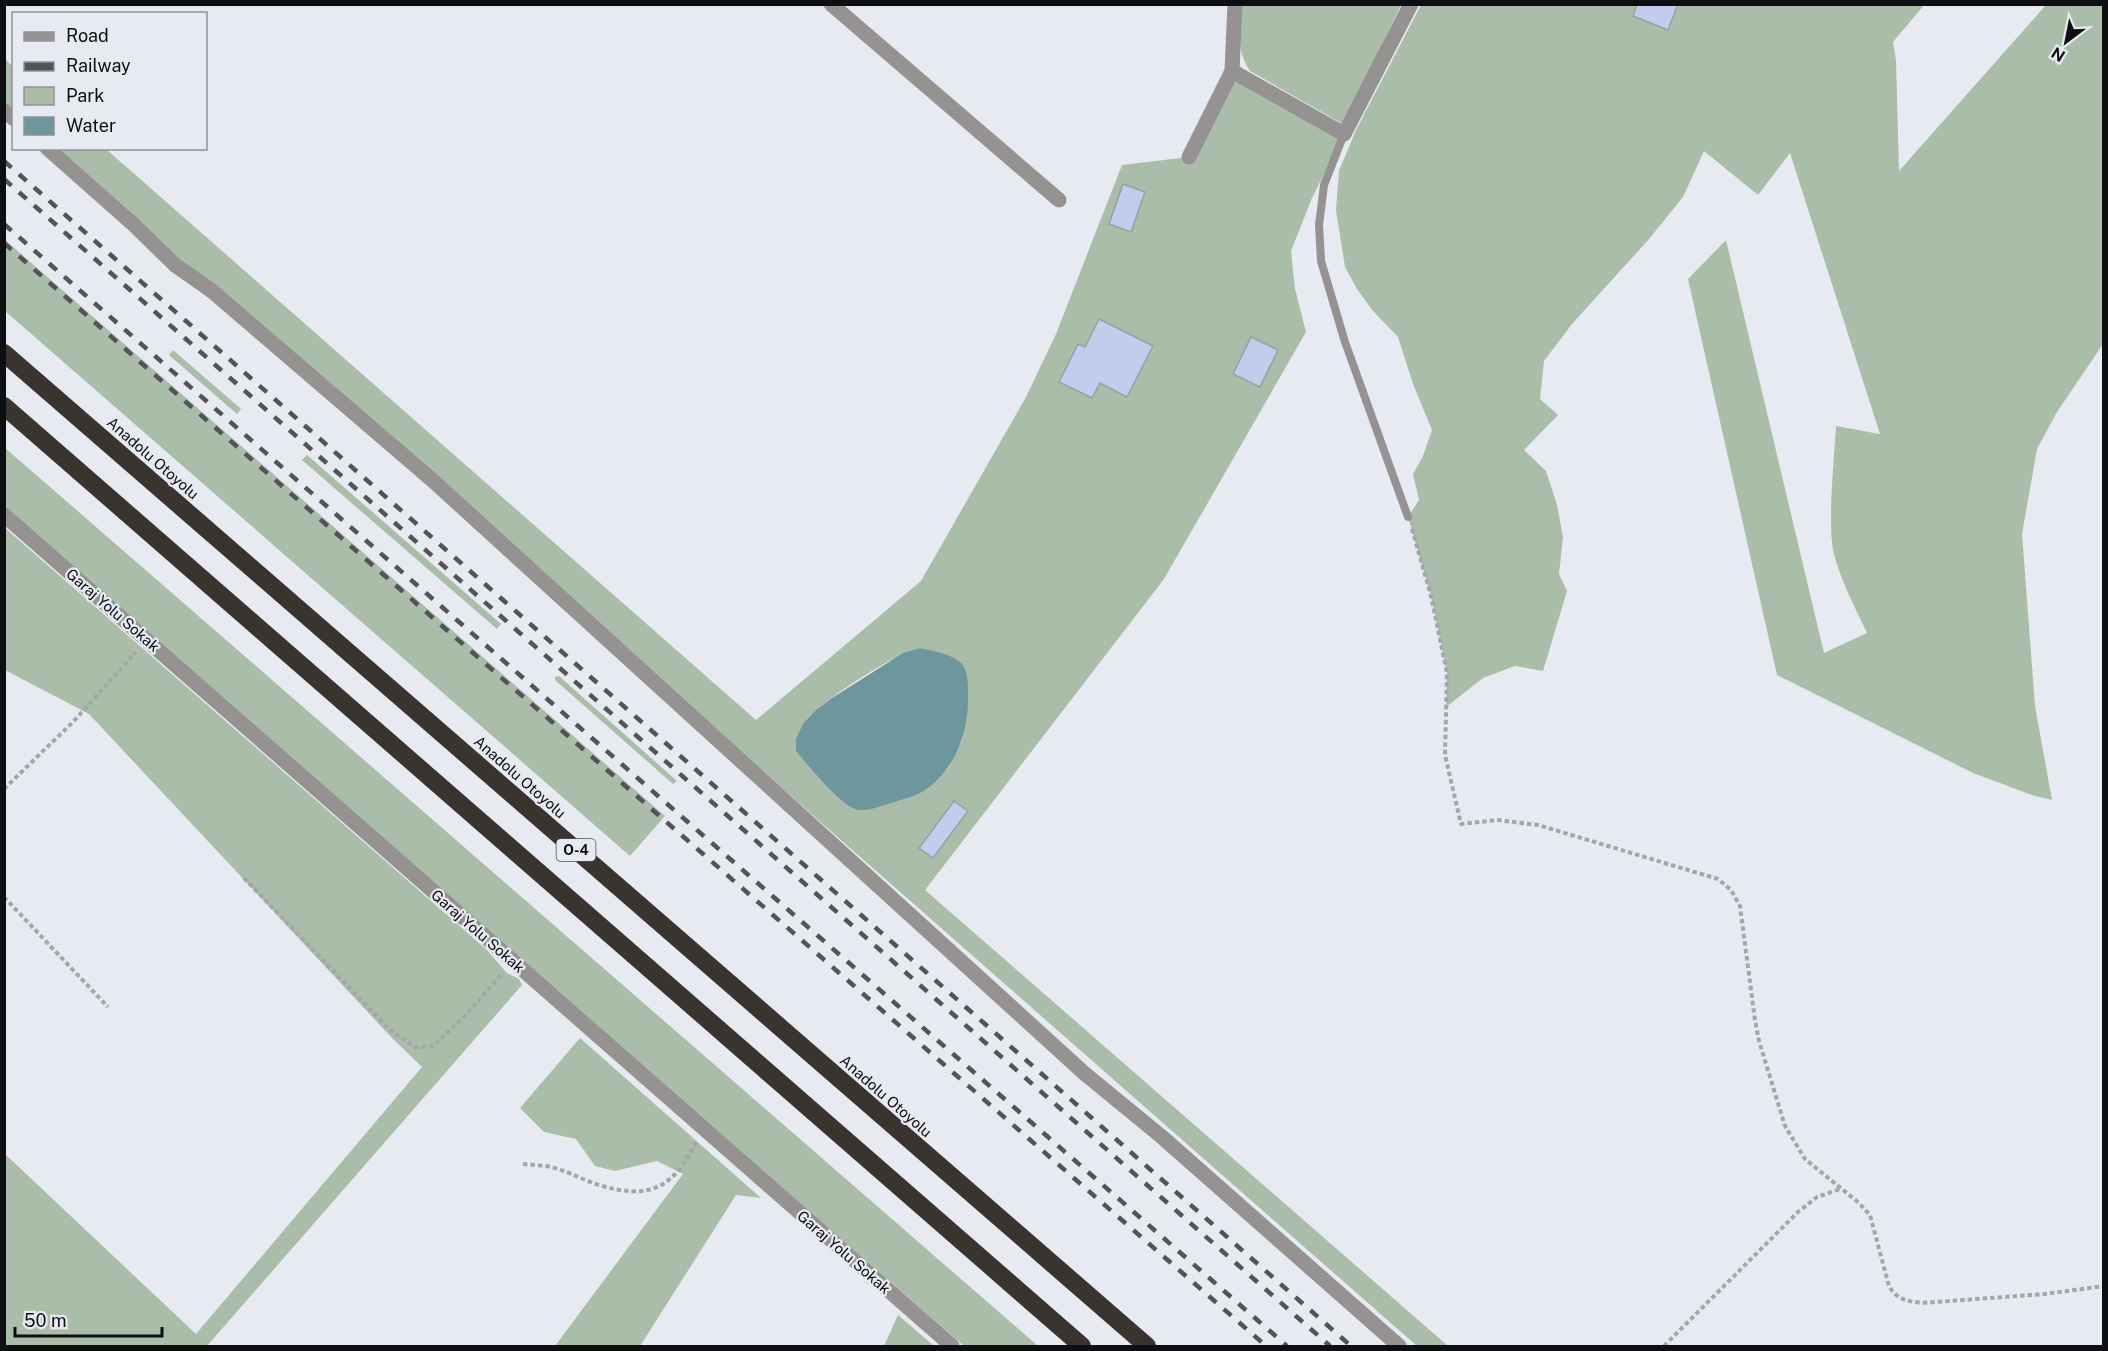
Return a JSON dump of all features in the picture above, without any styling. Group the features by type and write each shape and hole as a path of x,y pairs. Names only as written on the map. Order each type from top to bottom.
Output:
{"highway":[{"name":"Anadolu Otoyolu","path":"4,353 1146,1347"},
{"name":"O-4","path":"4,406 1082,1347"}],"street":[{"path":"831,4 1059,200"},
{"path":"1189,157 1232,71 1235,4"},
{"path":"1232,71 1344,134 1411,4"},
{"path":"49,150 134,225 175,265 212,291 431,479 1059,1050 1162,1137 1399,1347"},
{"name":"Garaj Yolu Sokak","path":"4,515 952,1347"}],"lane":[{"path":"1344,134 1324,185 1319,225 1321,261 1345,342 1408,517"}],"path":[{"path":"1408,517 1431,596 1447,673 1445,755 1461,824 1497,820 1538,825 1718,879 1731,890 1740,906 1742,916 1749,982 1759,1041 1785,1126 1804,1159 1870,1215 1889,1286 1894,1294 1905,1301 1922,1303 1998,1299 2103,1286"},
{"path":"4,789 73,722 147,640"},
{"path":"244,878 390,1030 415,1047 433,1046 499,979 511,961"},
{"path":"4,897 108,1007"},
{"path":"523,1164 552,1167 600,1185 631,1192 657,1189 673,1176 691,1153 703,1128"},
{"path":"1665,1347 1798,1212 1817,1197 1840,1189"}],"green space":[{"path":"1240,5 1401,5 1341,123 1250,71 1240,47"},
{"path":"1421,5 1924,5 1893,42 1896,60 1899,171 2046,5 2103,5 2103,344 2057,412 2037,449 2022,534 2035,706 2052,800 1973,773 1777,675 1688,279 1726,240 1824,653 1867,633 1841,576 1832,542 1831,499 1836,426 1880,434 1790,153 1758,195 1704,151 1683,197 1649,239 1572,324 1544,361 1540,399 1558,415 1524,450 1546,471 1557,505 1563,537 1559,574 1567,591 1543,671 1515,666 1483,678 1446,707 1447,673 1431,596 1408,517 1419,500 1413,474 1423,456 1432,430 1413,384 1398,337 1373,311 1345,267 1336,210 1339,171 1356,130"},
{"path":"5,59 12,66 12,112 5,105"},
{"path":"1232,71 1344,134 1312,198 1291,251 1295,289 1306,332 1164,579 925,890 1448,1346 1417,1346 55,150 107,150 756,720 921,581 1026,397 1056,334 1122,165 1189,157","holes":["920,648 953,658 966,673 962,740 949,767 937,781 817,709 880,666 907,653"]},
{"path":"5,240 665,816 630,856 5,311"},
{"path":"173,350 241,409 237,414 169,355"},
{"path":"4,447 1038,1346 964,1346 5,510"},
{"path":"307,455 501,624 497,629 302,460"},
{"path":"4,527 487,950 507,973 519,979 522,985 207,1346 5,1346 5,1154 196,1334 422,1067 392,1038 89,714 5,670"},
{"path":"559,676 677,781 673,784 555,680 555,677"},
{"path":"580,1038 761,1198 736,1195 640,1346 555,1346 683,1174 657,1161 615,1171 595,1166 576,1139 544,1132 520,1108"},
{"path":"898,1315 934,1346 884,1346"}],"water":[{"path":"920,648 953,657 962,664 966,672 967,713 962,740 950,765 932,785 920,793 872,809 852,808 826,785 796,751 796,739 803,724 817,709 903,653"}],"building":[{"path":"1637,4 1678,4 1668,30 1633,16"},
{"path":"1123,184 1145,192 1131,232 1109,224"},
{"path":"1099,319 1153,346 1127,397 1100,383 1092,398 1059,382 1078,344 1085,347"},
{"path":"1251,337 1278,350 1260,387 1233,374"},
{"path":"954,801 968,811 933,858 919,848"}],"railway":[{"path":"4,161 1351,1346"},
{"path":"4,179 1330,1346"},
{"path":"4,224 1287,1346"},
{"path":"4,243 1266,1346"}]}
